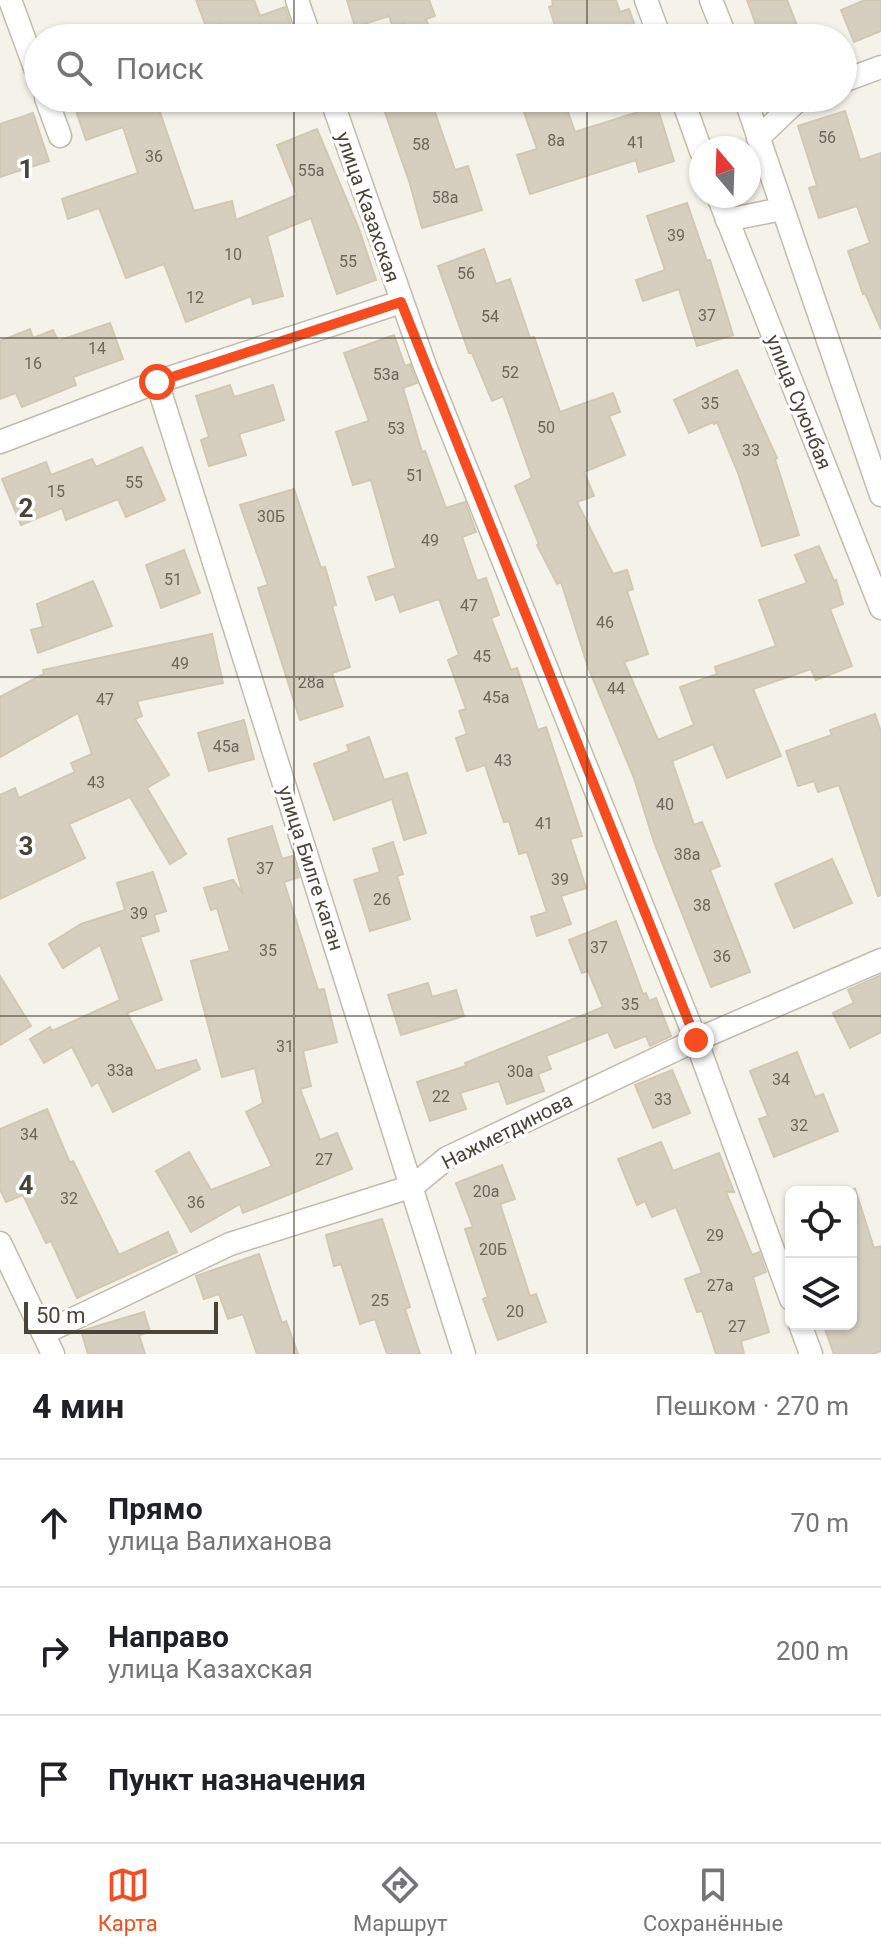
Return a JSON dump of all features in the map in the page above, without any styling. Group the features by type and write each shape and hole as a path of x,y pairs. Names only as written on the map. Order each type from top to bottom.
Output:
{"street":[{"path":"10,0 24,38"},
{"path":"297,0 305,24"},
{"path":"646,0 655,24"},
{"path":"711,0 720,24"},
{"path":"857,76 881,67"},
{"path":"51,112 60,136"},
{"name":"улица Казахская","path":"336,112 430,380 696,1040 785,1283"},
{"path":"687,112 696,136"},
{"path":"750,112 757,136"},
{"path":"760,136 785,112"},
{"path":"761,147 881,495"},
{"name":"улица Суюнбая","path":"722,208 881,608"},
{"path":"727,220 782,209"},
{"path":"0,442 157,382 401,302"},
{"name":"улица Билге каган","path":"157,382 464,1354"},
{"name":"Нажметдинова","path":"44,1333 230,1244 413,1186 447,1158 696,1040 881,960"},
{"path":"0,1243 53,1354"},
{"path":"802,1330 811,1354"}],"building":[{"path":"196,0 254,0 260,16 285,7 290,24 220,24 205,24"},
{"path":"347,0 429,0 435,16 426,19 428,24 392,24 389,16 354,24"},
{"path":"552,0 616,0 620,12 629,9 634,24 554,24 549,7 553,6"},
{"path":"747,0 787,0 796,24 756,24"},
{"path":"865,0 881,0 881,31 857,41 857,24 847,24 841,10"},
{"path":"76,112 160,112 194,211 232,201 236,220 297,195 277,145 317,129 359,229 376,280 337,294 311,218 267,236 283,296 253,304 251,296 186,322 164,264 126,278 99,208 68,219 62,199 138,173 123,127 86,140"},
{"path":"385,112 435,112 455,170 468,166 482,210 422,228"},
{"path":"524,112 568,112 575,132 638,112 659,112 674,161 639,172 636,160 530,194 517,155 537,149"},
{"path":"845,112 860,160 881,153 881,329 863,294 848,251 870,243 857,206 819,218 809,188 817,186 798,126"},
{"path":"33,113 49,161 0,177 0,124"},
{"path":"687,203 707,261 710,260 733,335 697,346 679,289 643,301 636,280 665,270 647,216"},
{"path":"484,249 496,284 510,279 560,412 613,393 620,412 609,416 625,455 584,472 594,496 577,502 613,574 627,570 633,589 627,591 648,654 624,662 658,740 694,725 680,687 717,674 715,667 776,646 759,600 807,583 795,555 819,546 836,580 843,604 830,609 852,666 816,680 811,669 753,689 781,756 727,778 713,744 672,761 694,825 702,822 720,866 710,870 750,972 711,987 654,842 634,778 588,667 561,582 557,584 537,545 515,486 532,478 503,396 492,401 472,353 469,353 438,266"},
{"path":"110,323 123,359 73,377 76,385 22,407 16,393 0,399 0,341 30,329 33,338 53,330 58,341"},
{"path":"394,335 405,366 410,364 417,383 403,388 422,452 425,451 446,508 465,502 476,532 462,537 477,581 486,578 499,615 491,618 511,670 517,668 538,730 546,727 582,836 570,839 586,888 561,896 571,924 537,936 531,917 547,912 527,852 519,854 509,821 504,822 485,765 467,771 456,738 467,734 459,711 466,709 448,660 459,655 439,599 400,612 394,594 376,600 368,577 396,568 371,480 353,485 336,432 369,421 344,353"},
{"path":"737,370 777,458 799,535 762,546 717,422 689,433 674,400"},
{"path":"230,385 234,397 273,385 284,420 239,434 246,455 209,466 201,440 209,437 196,396"},
{"path":"142,447 165,500 126,517 118,499 66,520 62,508 21,525 2,479 46,462 51,475 92,459 96,467"},
{"path":"294,489 321,568 325,567 336,605 332,606 350,667 332,673 343,706 300,720 258,588 268,585 240,505"},
{"path":"184,550 200,593 161,608 146,565"},
{"path":"93,581 112,626 38,653 31,630 43,627 37,604"},
{"path":"212,634 223,683 137,701 142,716 135,719 169,775 147,788 186,854 170,864 130,797 69,824 85,858 0,899 0,795 15,788 19,798 75,772 71,763 92,754 78,713 0,757 0,697 44,674 43,670"},
{"path":"875,714 881,732 881,895 878,896 839,785 818,792 814,781 798,786 786,751 832,735 830,730"},
{"path":"244,720 254,759 209,771 198,733"},
{"path":"369,737 384,780 407,773 426,833 404,840 392,799 334,820 314,764 349,751 347,745"},
{"path":"272,826 282,859 292,856 299,877 284,882 318,990 324,989 337,1042 303,1051 311,1086 300,1089 320,1140 337,1133 352,1169 243,1213 240,1204 191,1232 156,1171 189,1152 211,1190 272,1166 246,1112 263,1103 255,1068 222,1077 191,961 230,951 217,908 211,910 204,888 233,880 243,894 228,839"},
{"path":"393,842 403,874 397,876 410,919 370,931 354,880 380,872 373,849"},
{"path":"832,859 852,903 794,928 775,884"},
{"path":"153,872 166,911 154,915 159,931 140,937 162,1000 127,1013 156,1071 196,1060 200,1069 113,1112 98,1082 92,1086 72,1047 44,1063 30,1039 50,1027 52,1031 120,1000 100,945 63,968 49,944 81,924 125,910 117,883"},
{"path":"616,921 643,994 646,993 649,1001 656,998 671,1036 650,1046 646,1036 615,1048 608,1032 546,1056 551,1069 538,1074 544,1091 507,1104 499,1081 460,1093 466,1109 430,1121 417,1082 466,1066 465,1063 603,1007 588,971 582,973 569,940"},
{"path":"881,975 881,1032 850,1048 833,1013 854,1003 848,990"},
{"path":"0,976 31,1026 0,1045"},
{"path":"428,983 432,997 456,990 464,1016 401,1035 388,995"},
{"path":"797,1052 815,1097 823,1094 838,1131 774,1157 759,1119 768,1116 750,1071"},
{"path":"672,1070 690,1113 653,1128 635,1085"},
{"path":"47,1109 70,1163 73,1161 119,1255 168,1232 177,1252 77,1298 51,1241 46,1243 23,1195 6,1202 0,1189 0,1129"},
{"path":"661,1142 673,1171 719,1153 734,1192 726,1192 752,1255 759,1252 766,1272 753,1277 769,1332 741,1341 744,1354 716,1354 702,1311 697,1312 685,1279 702,1273 676,1207 652,1217 645,1201 637,1205 618,1159"},
{"path":"502,1165 515,1199 500,1204 530,1296 536,1294 546,1322 498,1340 483,1299 488,1297 465,1229 473,1227 456,1183"},
{"path":"857,1195 874,1248 881,1246 881,1351 872,1354 834,1354 825,1330 857,1330"},
{"path":"382,1219 410,1307 405,1309 420,1354 387,1354 375,1319 360,1324 341,1264 334,1266 326,1235"},
{"path":"259,1254 282,1323 286,1321 298,1354 257,1354 243,1314 228,1319 219,1294 204,1299 196,1276"},
{"path":"144,1312 150,1332 139,1335 145,1354 88,1354 81,1331"}],"route":[{"path":"157,382 401,302 696,1040"}]}
